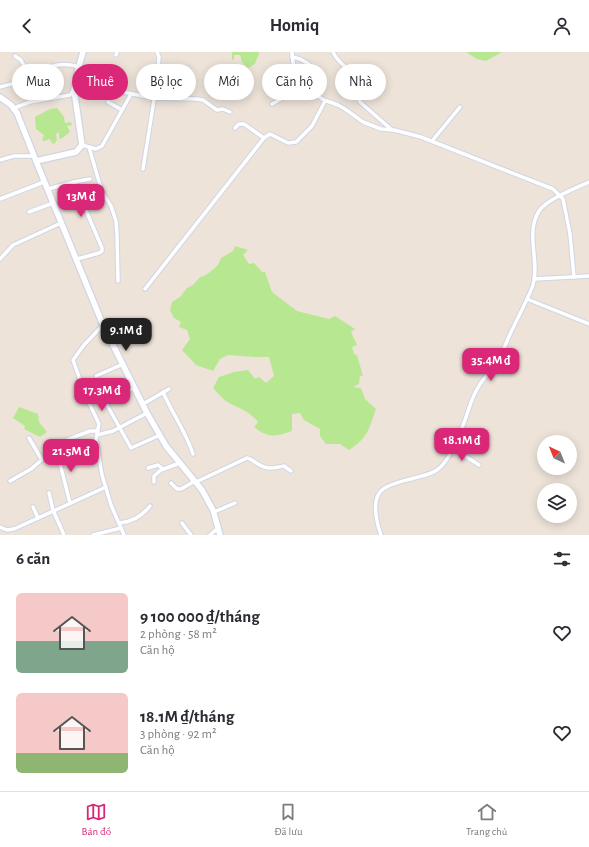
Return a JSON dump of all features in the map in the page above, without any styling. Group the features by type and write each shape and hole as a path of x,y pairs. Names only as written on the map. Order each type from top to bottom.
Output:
{"street":[{"path":"80,64 83,52"},
{"path":"157,52 159,57 158,64"},
{"path":"333,52 341,65 352,74 360,102 392,130"},
{"path":"292,54 309,64"},
{"path":"292,54 295,64"},
{"path":"15,56 21,60 23,64"},
{"path":"61,64 73,64"},
{"path":"0,88 12,84"},
{"path":"14,108 30,102 70,95 72,92"},
{"path":"128,93 136,95"},
{"path":"82,145 96,149 102,146 131,94"},
{"path":"0,97 14,108 17,113 103,326 147,413 166,446 196,481 208,500 214,512 220,535"},
{"path":"196,99 203,100 217,110 223,109 230,112"},
{"path":"0,160 14,156 35,159 76,152 82,145 75,100"},
{"path":"143,170 153,100"},
{"path":"272,104 279,100"},
{"path":"145,289 264,138 270,134 288,143 296,142 312,126 325,101 338,105 362,122 369,125 421,137 553,189 564,199 570,234 574,277"},
{"path":"108,102 122,110"},
{"path":"432,141 460,108"},
{"path":"235,128 239,124 244,124 264,138"},
{"path":"88,147 102,192 111,206 116,221 118,235 118,281"},
{"path":"48,189 90,179"},
{"path":"0,199 44,182"},
{"path":"74,182 102,248 102,251 99,254 77,259"},
{"path":"381,535 377,520 376,508 377,498 380,492 391,486 437,470 443,464 453,448 478,388 499,359 527,299 534,279 533,238 537,216 541,209 544,205 561,195 589,182"},
{"path":"29,212 53,203"},
{"path":"0,259 13,245 61,223"},
{"path":"534,279 589,276"},
{"path":"527,299 589,324"},
{"path":"103,326 84,345 73,360 85,394 97,420 99,427 98,454 106,487 124,535"},
{"path":"96,376 123,364"},
{"path":"135,388 107,404 119,427 131,448 160,435"},
{"path":"143,404 169,389"},
{"path":"163,392 193,454"},
{"path":"10,481 24,474 61,443 68,439 90,431 106,433 147,413"},
{"path":"29,438 42,460"},
{"path":"56,448 70,503"},
{"path":"453,448 479,465"},
{"path":"170,483 177,489 181,489 247,458 252,459 263,467 269,469 284,466 290,471"},
{"path":"154,482 154,476 163,469 180,463"},
{"path":"148,468 158,465 163,469"},
{"path":"0,527 10,530 106,487"},
{"path":"49,493 64,535"},
{"path":"214,512 235,504"},
{"path":"33,506 38,518"},
{"path":"119,523 140,517 150,506"},
{"path":"182,523 191,535"},
{"path":"93,535 121,528"},
{"path":"210,535 219,528"}],"green space":[{"path":"232,52 259,52 254,65 244,64 240,55 234,55 234,59 232,60"},
{"path":"466,52 502,52 486,61 477,59"},
{"path":"57,108 64,117 65,123 71,122 72,125 67,126 70,132 61,139 59,138 59,132 56,134 57,140 54,144 50,139 44,141 42,140 44,135 36,129 35,117 50,109"},
{"path":"235,246 248,250 243,255 249,264 254,263 262,272 265,272 272,292 297,311 329,319 335,316 355,329 351,332 357,345 352,347 354,354 357,355 363,376 360,376 359,384 353,387 361,388 365,399 376,409 364,437 349,450 340,444 326,444 320,436 320,429 304,420 300,413 292,414 292,431 276,435 268,435 263,433 254,427 258,422 251,415 227,402 213,388 219,377 234,372 248,370 255,379 259,377 266,383 274,376 269,357 228,355 220,359 213,371 196,365 182,350 190,339 187,330 179,327 181,322 174,318 170,310 172,302 180,297 187,288 193,285 200,277 207,274 218,265 221,258 233,251"},
{"path":"19,407 38,414 39,422 47,432 40,437 24,429 25,426 13,418"}]}
